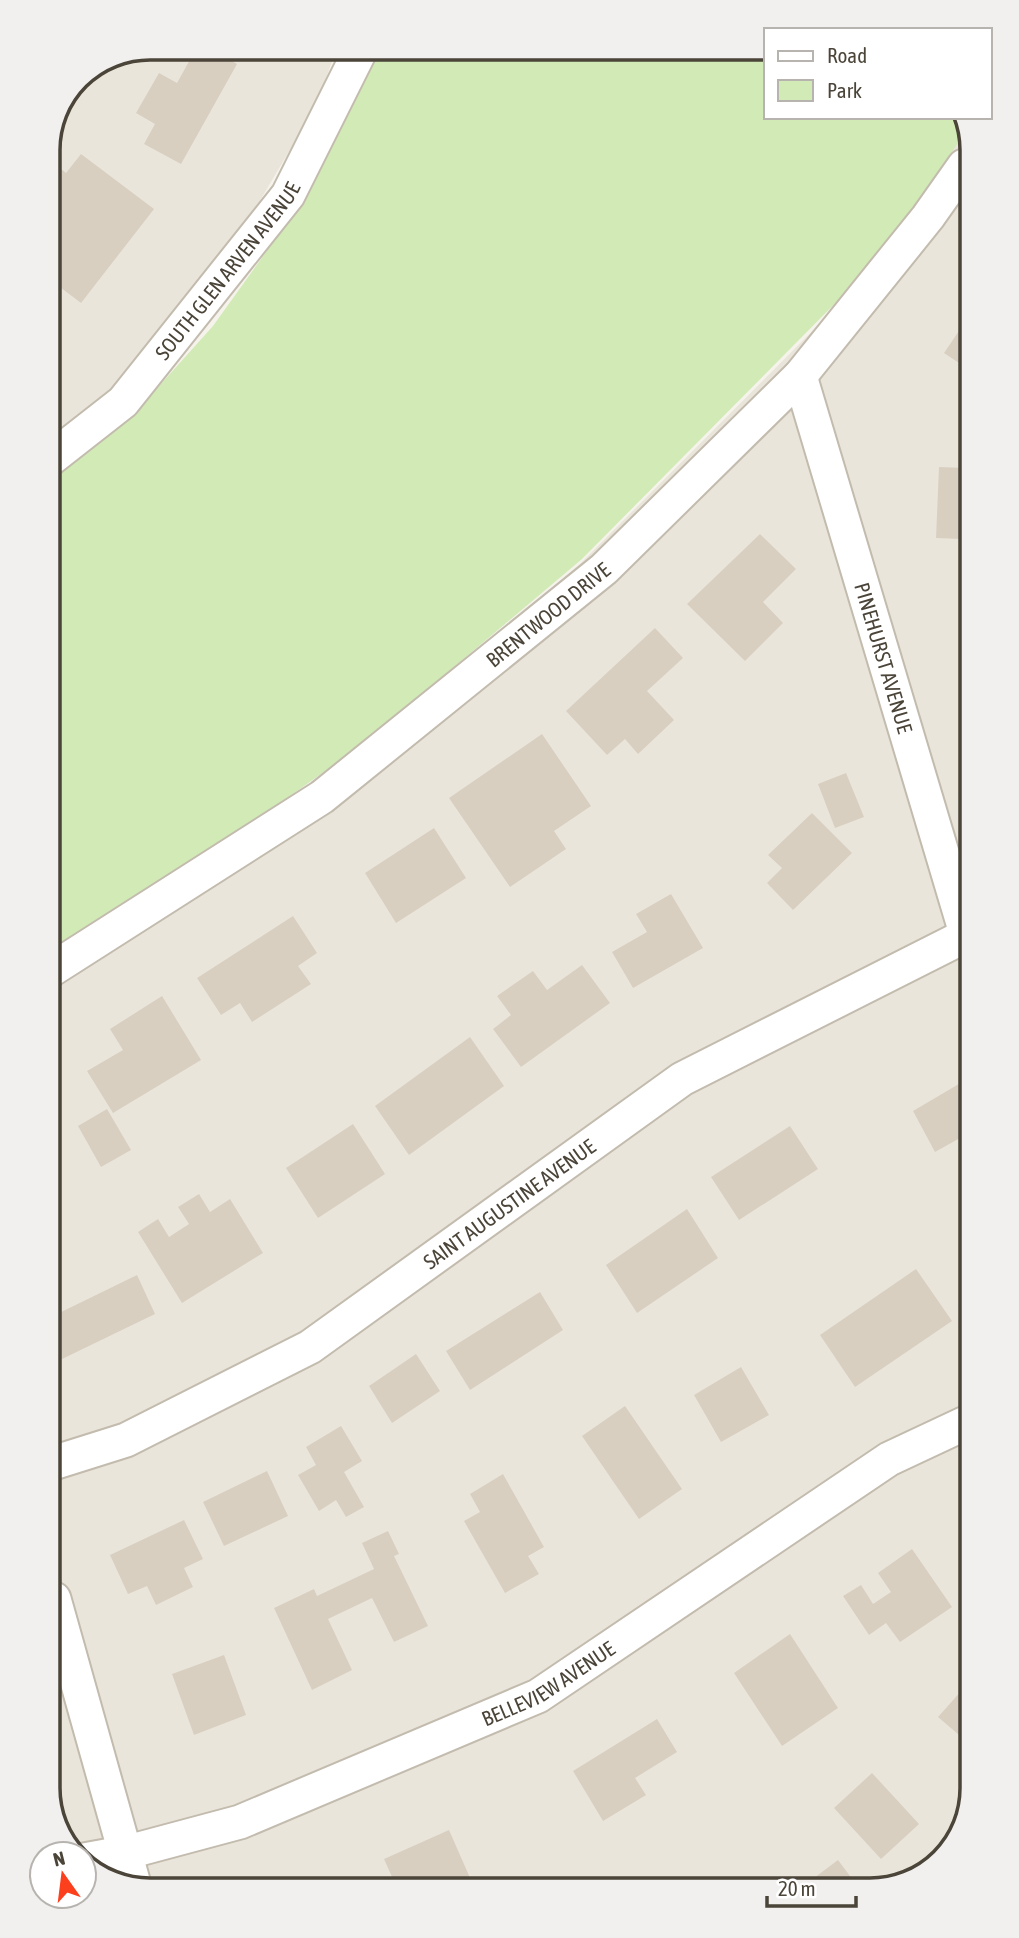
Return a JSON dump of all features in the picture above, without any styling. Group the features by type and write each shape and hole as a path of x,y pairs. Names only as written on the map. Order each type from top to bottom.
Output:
{"street":[{"name":"SOUTH GLEN ARVEN AVENUE","path":"60,451 123,402 288,195 356,60"},
{"name":"BRENTWOOD DRIVE","path":"60,964 322,797 604,569 800,376 928,217 960,172"},
{"name":"PINEHURST AVENUE","path":"800,376 960,914"},
{"name":"SAINT AUGUSTINE AVENUE","path":"60,1461 126,1440 310,1347 682,1079 960,941"},
{"name":"BELLEVIEW AVENUE","path":"98,1857 240,1822 538,1696 889,1459 960,1426"},
{"path":"60,1620 128,1852 133,1877"}],"shaded area":[{"path":"138,60 332,60 317,104 238,238 126,378 60,434 60,144 63,126 78,95 104,72"},
{"path":"958,134 960,1788 956,1812 944,1839 929,1856 904,1872 887,1877 144,1878 121,1874 98,1862 98,1840 76,1840 66,1823 61,1806 60,956 362,752 582,562 881,262"}],"green space":[{"path":"369,60 764,60 764,119 954,119 958,132 959,141 878,260 582,559 359,747 128,911 60,944 60,472 132,416 213,326 289,220"}],"building":[{"path":"190,60 230,60 237,64 181,164 144,144 155,124 136,113 159,73 177,83"},
{"path":"81,154 154,209 81,303 60,287 60,168 66,173"},
{"path":"960,329 960,364 944,353"},
{"path":"939,467 960,468 960,539 936,538"},
{"path":"760,534 796,569 763,602 783,623 745,661 687,604"},
{"path":"655,628 683,658 647,691 674,720 638,754 625,739 607,755 566,711"},
{"path":"542,734 591,806 554,831 566,849 510,887 449,798"},
{"path":"846,773 864,817 835,828 818,784"},
{"path":"812,813 852,853 793,910 767,883 782,868 768,855"},
{"path":"434,828 466,878 396,923 365,873"},
{"path":"671,894 703,948 633,988 612,952 647,932 636,914"},
{"path":"293,916 317,953 298,966 311,984 252,1022 240,1003 221,1015 197,978"},
{"path":"582,965 610,1003 521,1067 493,1029 511,1015 497,996 533,971 547,990"},
{"path":"162,996 201,1060 113,1113 87,1071 123,1050 110,1029"},
{"path":"470,1037 504,1086 409,1155 375,1106"},
{"path":"960,1083 960,1138 935,1152 913,1111"},
{"path":"107,1109 131,1150 101,1167 78,1126"},
{"path":"353,1124 385,1174 318,1218 286,1168"},
{"path":"790,1126 818,1169 739,1220 711,1177"},
{"path":"199,1194 210,1212 230,1199 263,1253 182,1303 138,1232 158,1219 169,1237 189,1224 178,1207"},
{"path":"687,1209 718,1258 637,1313 606,1265"},
{"path":"916,1269 952,1321 855,1387 820,1335"},
{"path":"137,1275 155,1314 60,1360 60,1313"},
{"path":"540,1292 563,1330 470,1390 446,1351"},
{"path":"416,1354 440,1391 392,1423 369,1386"},
{"path":"741,1367 769,1415 721,1442 694,1395"},
{"path":"625,1406 682,1489 639,1519 582,1436"},
{"path":"341,1426 362,1461 344,1472 364,1507 346,1517 336,1500 319,1511 298,1475 316,1465 306,1447"},
{"path":"267,1471 288,1516 224,1546 203,1502"},
{"path":"503,1474 544,1547 528,1556 539,1574 505,1593 464,1521 480,1512 470,1494"},
{"path":"184,1520 203,1559 184,1568 193,1587 156,1605 147,1586 128,1594 110,1555"},
{"path":"388,1531 399,1554 394,1556 428,1626 394,1642 372,1598 328,1619 352,1670 312,1690 274,1608 314,1589 317,1596 374,1569 362,1543"},
{"path":"912,1549 952,1607 900,1642 886,1623 869,1635 843,1596 861,1585 873,1604 891,1592 878,1573"},
{"path":"790,1634 838,1708 782,1746 734,1673"},
{"path":"224,1655 246,1715 194,1735 172,1674"},
{"path":"960,1692 960,1736 938,1717"},
{"path":"657,1719 677,1752 635,1778 646,1795 603,1821 573,1771"},
{"path":"872,1773 919,1824 881,1859 834,1808"},
{"path":"449,1830 470,1878 393,1878 384,1859"},
{"path":"838,1860 852,1878 814,1878"}]}
